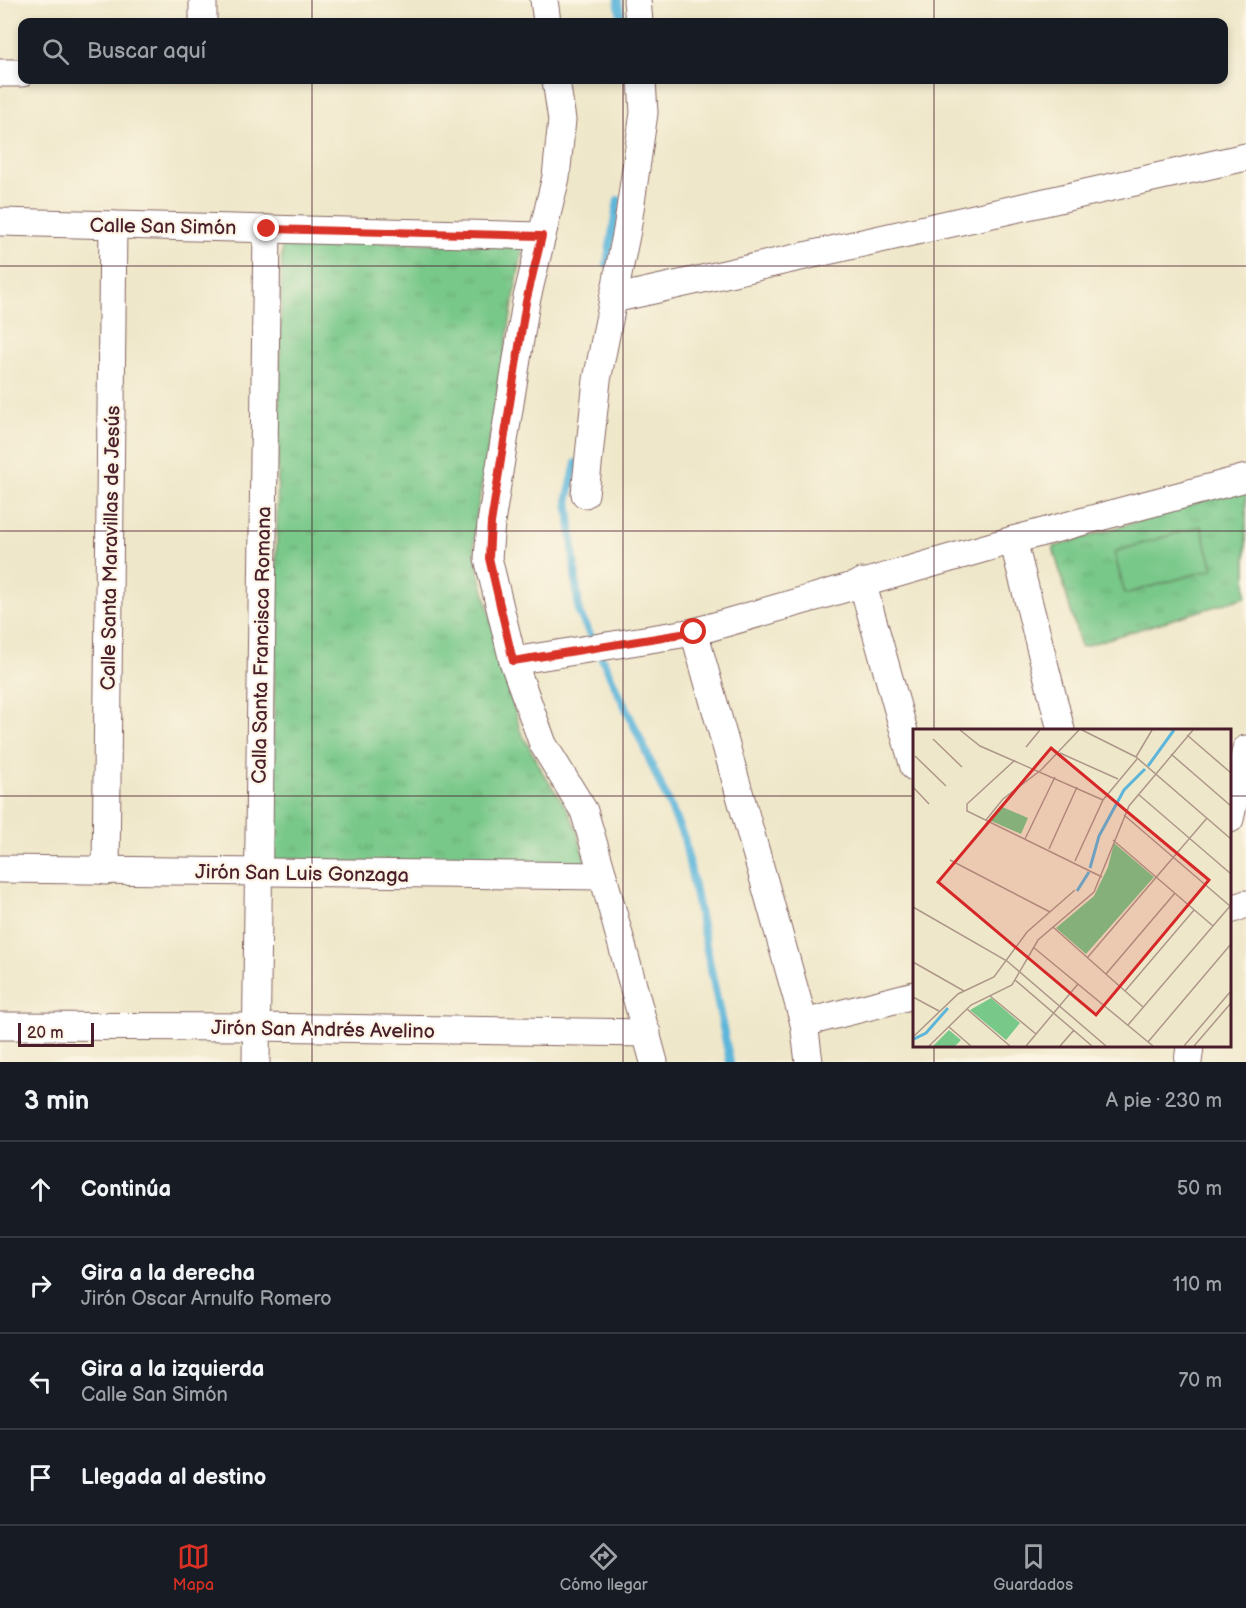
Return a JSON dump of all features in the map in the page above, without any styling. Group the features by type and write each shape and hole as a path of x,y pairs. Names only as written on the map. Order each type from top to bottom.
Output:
{"street":[{"path":"203,0 203,18"},
{"path":"543,0 546,18"},
{"path":"638,0 639,18"},
{"path":"0,73 18,73"},
{"path":"557,84 562,135 556,177 526,302 491,523 489,558 513,661 543,744 584,811 654,1062"},
{"path":"585,494 597,380 627,230 644,113 642,84"},
{"path":"613,299 1246,157"},
{"name":"Calle San Simón","path":"0,222 542,236"},
{"name":"Calle Santa Maravillas de Jesús","path":"106,871 113,225"},
{"name":"Calla Santa Francisca Romana","path":"256,1062 267,229"},
{"path":"513,661 694,632 862,582 1246,478"},
{"path":"1013,540 1061,729"},
{"path":"862,582 913,760"},
{"path":"694,632 804,1023 809,1062"},
{"path":"1231,815 1246,748"},
{"name":"Jirón San Luis Gonzaga","path":"0,869 603,876"},
{"path":"1231,910 1246,904"},
{"path":"804,1023 913,996"},
{"name":"Jirón San Andrés Avelino","path":"0,1026 647,1033"},
{"path":"1188,1062 1190,1047"}],"green space":[{"path":"282,241 523,245 476,518 474,542 478,568 520,730 544,775 567,808 577,830 586,865 271,863"},
{"path":"1246,488 1246,597 1081,647 1053,547"},
{"path":"1201,526 1213,569 1125,594 1114,552"}],"waterway":[{"path":"618,0 621,18"},
{"path":"607,264 618,200"},
{"path":"576,463 568,498 579,613 639,736 684,838 730,1062"}],"route":[{"path":"267,229 542,236 526,302 491,523 489,558 513,661 694,632"}]}
